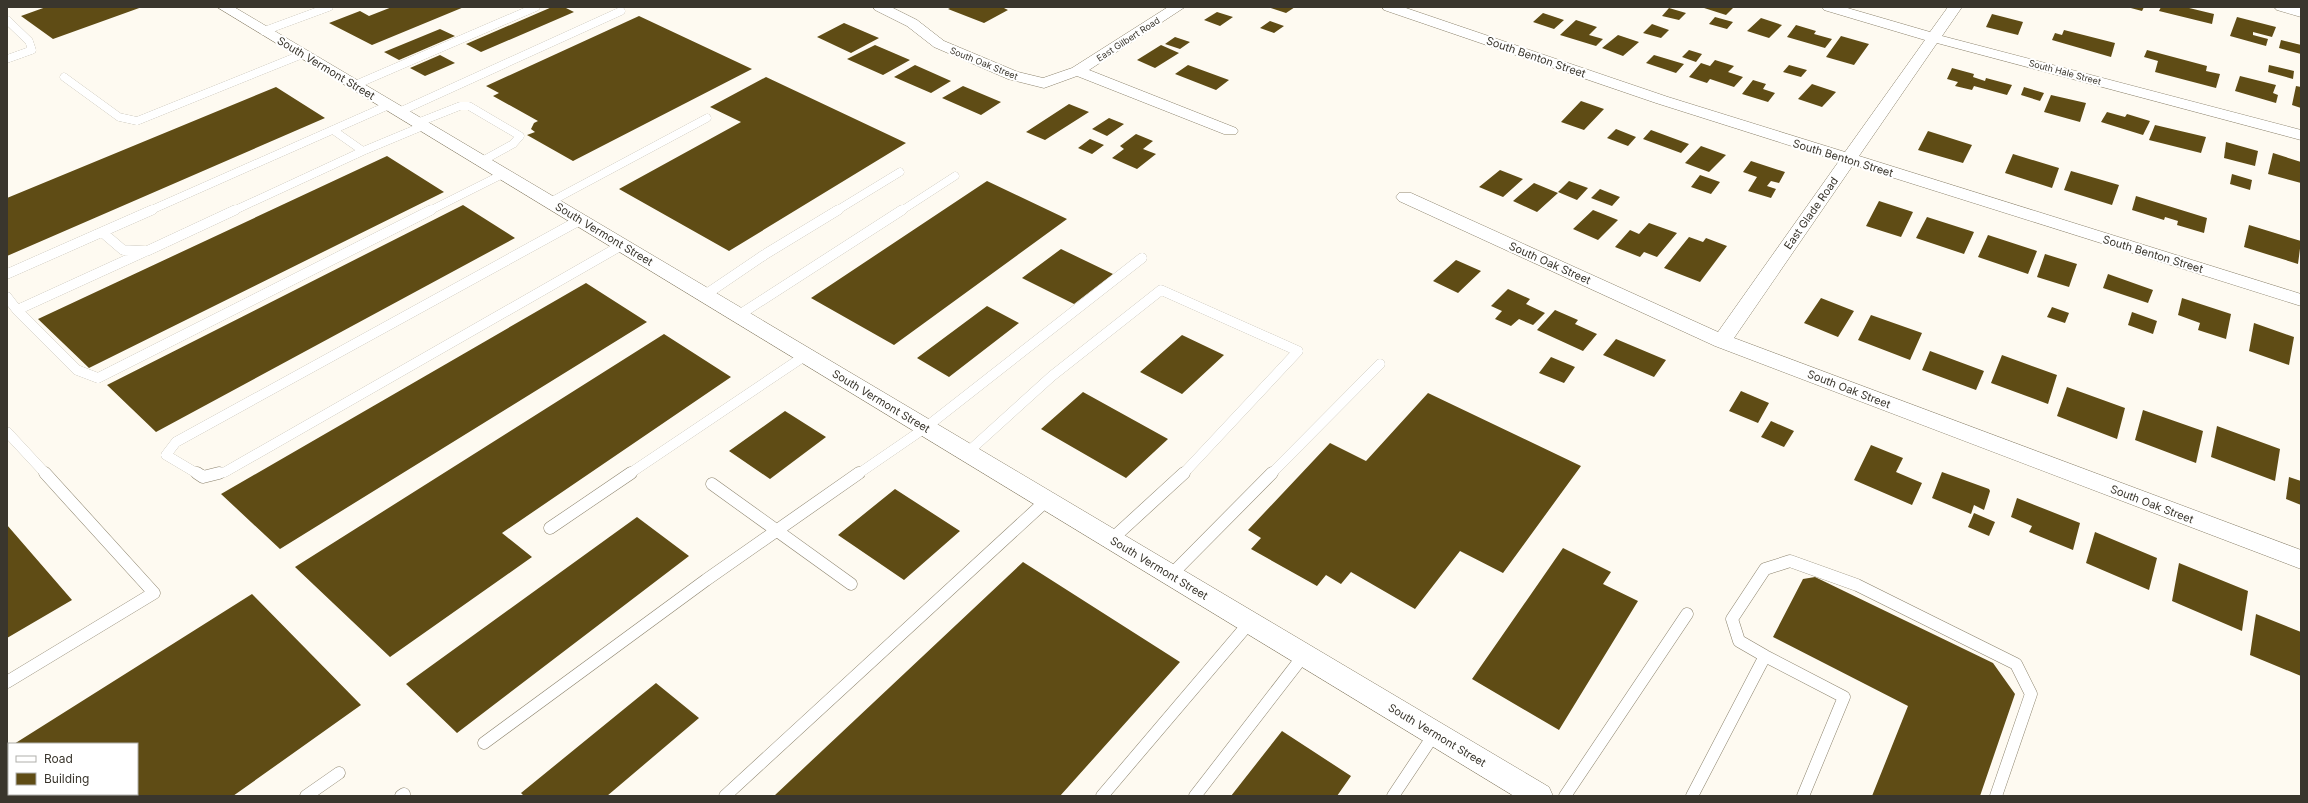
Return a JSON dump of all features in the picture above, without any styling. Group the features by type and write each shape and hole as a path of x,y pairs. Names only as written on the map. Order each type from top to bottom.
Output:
{"main road":[{"path":"2282,7 2301,12"}],"street":[{"name":"South Oak Street","path":"880,7 912,23 939,44 1013,76 1044,83 1077,71"},
{"name":"East Gilbert Road","path":"1077,71 1178,7"},
{"name":"South Benton Street","path":"1389,7 1662,100 1848,160 2301,300"},
{"name":"South Hale Street","path":"1829,7 1934,38 2301,135"},
{"name":"East Glade Road","path":"1722,340 1955,7"},
{"name":"South Vermont Street","path":"230,8 264,31 806,355 925,428 968,452 1539,796"},
{"path":"1077,71 1230,130"},
{"name":"South Oak Street","path":"1405,197 1722,340 2301,560"}],"lane":[{"path":"264,31 329,7"},
{"path":"355,85 536,7"},
{"path":"7,274 333,130 394,109 621,11"},
{"path":"7,20 29,41 32,50 7,59"},
{"path":"64,77 119,117 137,121 303,54"},
{"path":"17,310 460,106 469,106 520,136 514,144 482,161"},
{"path":"550,202 707,118"},
{"path":"333,130 363,151"},
{"path":"705,295 764,255 900,172"},
{"path":"7,296 17,310 77,370 98,378 503,174"},
{"path":"739,315 955,176"},
{"path":"580,220 176,442 166,455 204,477 225,472 622,245"},
{"path":"102,232 123,250 147,251"},
{"path":"484,744 776,529 873,465 898,444 925,428 1142,258"},
{"path":"968,452 1052,376 1161,290 1298,351 1196,462 1112,539"},
{"path":"550,528 806,355"},
{"path":"1171,575 1380,364"},
{"path":"7,432 154,593 7,682"},
{"path":"712,484 851,584"},
{"path":"725,796 1047,500"},
{"path":"1804,796 1844,697 1765,656 1739,640 1732,619 1765,569 1790,561 1857,585 2016,664 2031,694 1996,796"},
{"path":"1565,796 1687,614"},
{"path":"1102,796 1250,622"},
{"path":"1195,796 1304,655"},
{"path":"1692,796 1765,656"},
{"path":"1393,796 1435,733"},
{"path":"306,796 339,773"}],"building":[{"path":"46,7 142,7 53,39 21,16"},
{"path":"392,7 464,7 372,45 329,23 360,11 369,16"},
{"path":"552,7 564,7 574,12 481,52 466,44"},
{"path":"952,7 1002,7 1008,10 984,23 948,9"},
{"path":"1268,7 1295,7 1286,13"},
{"path":"1701,7 1734,7 1726,15"},
{"path":"2127,7 2144,7 2142,11"},
{"path":"2161,7 2185,7 2214,14 2212,24 2159,11"},
{"path":"1669,8 1686,13 1679,20 1662,16"},
{"path":"1217,12 1233,17 1220,26 1204,20"},
{"path":"1543,13 1564,20 1554,29 1533,22"},
{"path":"1992,14 2023,22 2018,35 1986,27"},
{"path":"639,16 752,69 573,161 527,135 535,132 531,129 534,123 538,121 493,96 499,93 486,86"},
{"path":"1715,17 1733,22 1727,29 1709,24"},
{"path":"2237,17 2276,27 2272,37 2253,32 2253,35 2268,39 2266,46 2230,36"},
{"path":"1761,18 1782,25 1769,38 1747,31"},
{"path":"1576,20 1597,27 1589,35 1603,39 1596,46 1560,35"},
{"path":"1270,21 1284,26 1274,33 1260,28"},
{"path":"844,23 879,38 851,53 817,37"},
{"path":"1652,24 1669,30 1661,38 1643,33"},
{"path":"1796,25 1816,31 1814,34 1832,39 1825,48 1787,37"},
{"path":"440,29 455,36 399,60 384,52"},
{"path":"2064,30 2115,43 2111,57 2052,40 2055,33 2062,35"},
{"path":"1618,35 1639,42 1623,56 1602,48"},
{"path":"1841,36 1869,44 1854,65 1826,57"},
{"path":"1175,37 1190,42 1180,49 1165,44"},
{"path":"2281,40 2301,45 2301,54 2279,48"},
{"path":"875,45 910,60 883,75 847,59"},
{"path":"1161,45 1179,53 1155,68 1137,60"},
{"path":"1689,50 1702,54 1696,62 1682,57"},
{"path":"2147,50 2207,66 2206,71 2220,74 2216,88 2155,72 2158,61 2144,57"},
{"path":"440,55 455,63 425,76 410,68"},
{"path":"1654,55 1684,64 1676,73 1646,63"},
{"path":"1715,60 1734,66 1728,72 1743,77 1734,87 1710,79 1707,83 1689,77 1701,63 1710,66"},
{"path":"915,65 951,81 931,93 894,77"},
{"path":"1188,65 1229,80 1216,90 1175,74"},
{"path":"1789,65 1807,70 1801,77 1783,72"},
{"path":"2269,65 2294,71 2293,79 2268,72"},
{"path":"1952,68 1974,74 1973,77 1985,81 1986,78 2012,85 2007,95 1974,86 1972,90 1955,86 1958,82 1947,79"},
{"path":"2240,76 2276,85 2273,93 2278,95 2276,103 2235,91"},
{"path":"766,77 906,143 729,251 619,189 741,122 710,107"},
{"path":"1753,80 1766,84 1763,89 1775,93 1768,102 1742,94"},
{"path":"1812,84 1836,92 1822,107 1798,99"},
{"path":"963,86 1001,102 981,115 942,98"},
{"path":"2296,86 2301,87 2301,108 2292,105"},
{"path":"276,87 325,118 7,256 7,198"},
{"path":"2024,87 2044,93 2040,101 2021,95"},
{"path":"2051,95 2086,103 2080,122 2044,112"},
{"path":"1581,101 1604,109 1584,130 1561,122"},
{"path":"1069,104 1089,112 1045,140 1026,132"},
{"path":"2107,112 2125,117 2127,114 2150,121 2143,135 2101,122"},
{"path":"1109,118 1124,124 1107,136 1092,129"},
{"path":"2155,125 2206,137 2201,153 2149,140"},
{"path":"1616,129 1636,137 1628,146 1607,138"},
{"path":"1651,130 1689,144 1681,153 1643,139"},
{"path":"1928,131 1972,145 1963,163 1918,150"},
{"path":"1136,134 1153,141 1143,149 1156,154 1137,169 1112,158 1124,149 1120,146"},
{"path":"1090,139 1104,145 1092,154 1078,148"},
{"path":"2226,142 2258,151 2255,166 2224,158"},
{"path":"1701,146 1726,155 1709,172 1685,163"},
{"path":"2273,153 2301,162 2301,183 2268,174"},
{"path":"2013,154 2059,168 2052,188 2005,173"},
{"path":"387,156 444,192 89,368 38,319"},
{"path":"1751,161 1785,172 1779,183 1771,181 1767,186 1776,189 1771,198 1748,191 1757,177 1743,172"},
{"path":"1500,170 1523,179 1503,197 1479,187"},
{"path":"2071,171 2119,185 2112,205 2064,190"},
{"path":"2232,174 2252,180 2250,190 2230,184"},
{"path":"1700,175 1720,182 1711,194 1691,187"},
{"path":"987,181 1067,219 894,345 811,298"},
{"path":"1569,181 1588,188 1577,200 1558,192"},
{"path":"1534,183 1558,193 1537,212 1513,201"},
{"path":"1600,189 1620,197 1612,206 1591,198"},
{"path":"2136,196 2207,218 2204,233 2177,225 2178,221 2165,217 2164,220 2132,210"},
{"path":"1879,201 1913,212 1901,237 1866,226"},
{"path":"463,205 515,238 156,432 107,385"},
{"path":"1593,210 1618,220 1598,240 1573,229"},
{"path":"1927,217 1974,232 1964,254 1916,238"},
{"path":"1649,223 1677,233 1657,257 1644,252 1640,257 1615,247 1630,230 1639,234"},
{"path":"2249,225 2301,241 2298,264 2244,247"},
{"path":"1988,235 2037,251 2028,274 1978,257"},
{"path":"1689,237 1703,242 1706,238 1727,246 1700,282 1664,268"},
{"path":"1061,249 1113,274 1074,304 1022,278"},
{"path":"2045,254 2077,264 2069,287 2037,277"},
{"path":"1456,260 1481,271 1458,293 1433,281"},
{"path":"2108,274 2153,290 2148,303 2103,288"},
{"path":"586,283 647,322 280,549 221,494"},
{"path":"1508,289 1530,299 1526,304 1545,313 1533,325 1519,319 1511,326 1495,319 1502,311 1491,306"},
{"path":"1821,298 1854,311 1838,337 1804,323"},
{"path":"2182,298 2231,314 2226,339 2198,330 2200,323 2178,315"},
{"path":"987,306 1019,323 949,377 917,358"},
{"path":"2052,307 2069,313 2065,323 2047,317"},
{"path":"1555,310 1578,320 1575,324 1597,334 1583,351 1537,330"},
{"path":"2132,312 2157,321 2153,334 2128,325"},
{"path":"1871,315 1922,333 1910,360 1858,340"},
{"path":"2254,323 2294,337 2289,365 2249,351"},
{"path":"664,334 731,377 502,533 532,557 390,657 295,567"},
{"path":"1182,335 1224,355 1182,394 1140,372"},
{"path":"1616,339 1666,360 1654,377 1603,355"},
{"path":"1930,351 1984,371 1976,390 1922,370"},
{"path":"2002,355 2057,375 2048,404 1991,383"},
{"path":"1551,357 1575,367 1564,383 1539,373"},
{"path":"2067,387 2125,408 2117,439 2057,416"},
{"path":"1741,391 1769,403 1758,423 1729,411"},
{"path":"1083,392 1168,439 1126,478 1041,429"},
{"path":"1428,393 1581,466 1503,573 1460,551 1415,609 1351,572 1341,584 1326,575 1317,586 1251,549 1261,538 1248,530 1330,443 1366,461"},
{"path":"2143,410 2203,431 2196,463 2135,440"},
{"path":"785,411 826,437 770,479 729,451"},
{"path":"1771,421 1794,431 1784,447 1761,437"},
{"path":"2217,426 2280,449 2275,481 2211,457"},
{"path":"1871,445 1903,458 1896,472 1922,483 1912,505 1854,480"},
{"path":"1942,472 1989,489 1990,491 1984,510 1974,505 1971,514 1932,498"},
{"path":"2289,477 2301,481 2301,505 2286,499"},
{"path":"895,489 960,531 904,580 838,535"},
{"path":"2017,498 2080,523 2073,550 2029,532 2032,526 2011,517"},
{"path":"1974,513 1995,522 1989,536 1968,527"},
{"path":"637,517 689,556 457,733 406,684"},
{"path":"7,525 72,600 7,638"},
{"path":"2095,532 2157,558 2149,590 2086,563"},
{"path":"1563,548 1611,572 1603,584 1638,601 1559,730 1472,679"},
{"path":"1023,562 1180,662 1060,796 774,796"},
{"path":"2179,563 2248,591 2242,631 2172,601"},
{"path":"1815,577 1993,663 2015,694 1980,796 1872,796 1908,706 1773,637 1803,579"},
{"path":"252,594 361,705 233,796 7,796 8,748 8,795 138,795 138,743 16,743"},
{"path":"2256,614 2301,632 2301,676 2250,655"},
{"path":"656,683 699,718 607,796 524,796 521,793"},
{"path":"1282,731 1351,776 1337,796 1231,796"}]}
